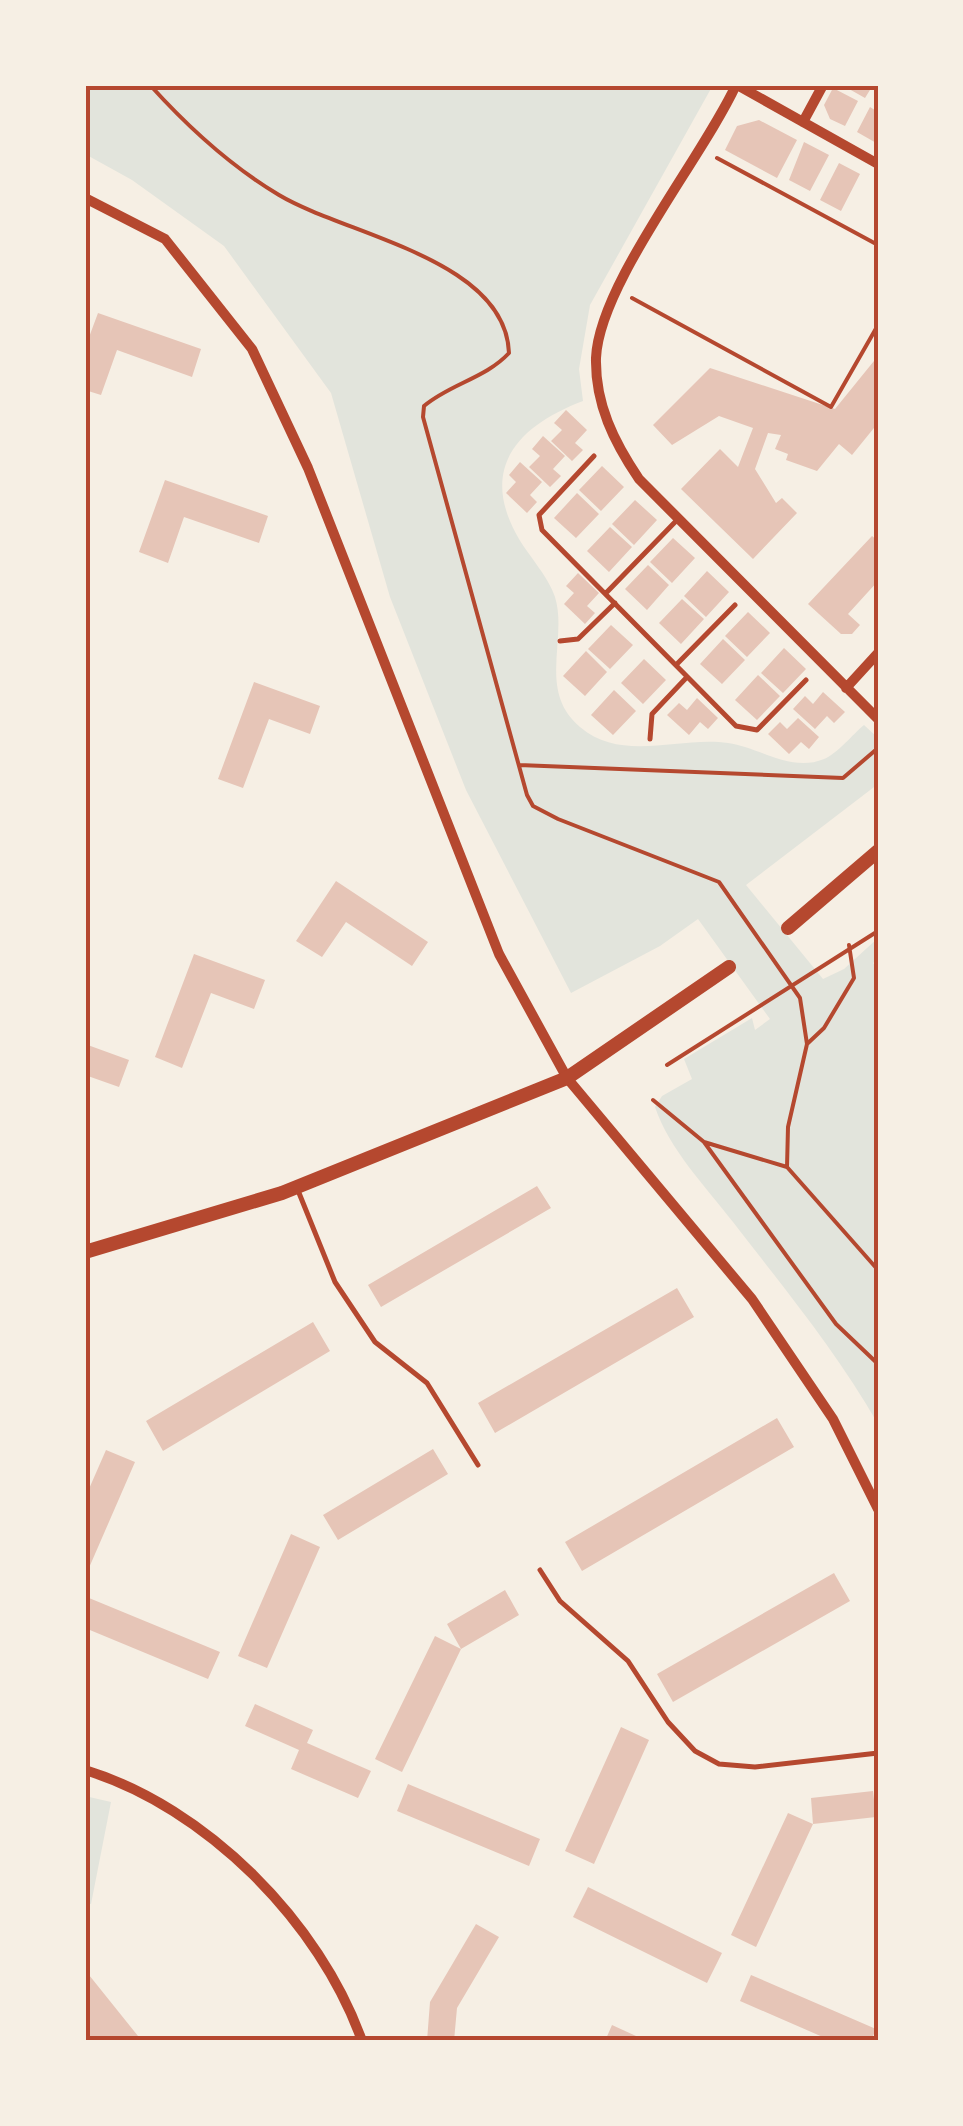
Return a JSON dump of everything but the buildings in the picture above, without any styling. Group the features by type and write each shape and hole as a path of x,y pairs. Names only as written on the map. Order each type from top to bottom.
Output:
{"street":[{"path":"878,164 737,85 614,294 596,355 601,403 614,442 638,479 878,719"},
{"path":"803,122 823,85"},
{"path":"85,198 165,239 252,348 308,468 499,954 567,1078 752,1299 833,1419 878,1509"},
{"path":"846,688 878,652"},
{"path":"788,928 878,851"},
{"path":"85,1252 297,1187 567,1078 729,968"},
{"path":"85,1770 119,1780 163,1803 265,1888 326,1962 348,2003 362,2041"}],"lane":[{"path":"594,456 539,514 542,530 736,726 757,730 806,680"},
{"path":"605,594 676,520"},
{"path":"560,641 578,640 614,604"},
{"path":"676,665 735,605"},
{"path":"650,739 652,714 688,677"},
{"path":"297,1187 335,1282 374,1342 427,1382 478,1465"},
{"path":"540,1570 560,1601 628,1661 668,1722 695,1751 719,1764 756,1767 878,1752"}],"path":[{"path":"150,85 213,145 276,194 443,268 477,288 503,320 509,353 497,366 434,398 424,406 424,417 519,765 533,806 719,882 800,998 807,1044 788,1127 787,1166"},
{"path":"717,158 878,244"},
{"path":"632,298 831,407 878,326"},
{"path":"519,765 843,778 878,748"},
{"path":"668,1065 878,931"},
{"path":"807,1044 824,1028 854,978 849,946"},
{"path":"653,1100 704,1142 836,1324 878,1364"},
{"path":"704,1142 787,1166 878,1270"}],"shaded area":[{"path":"85,85 713,85 590,305 579,369 583,401 539,423 523,437 504,471 502,491 519,539 555,597 560,697 567,713 596,738 632,746 728,743 799,763 829,756 864,725 878,738 878,784 746,885 823,979 844,969 878,938 878,958 873,963 878,969 878,1424 809,1320 679,1153 655,1107 662,1096 692,1079 684,1059 752,1018 755,1030 770,1019 698,919 660,946 571,993 466,790 390,597 331,393 224,246 132,180 85,154"},
{"path":"85,1796 111,1802 91,1904 85,1902"}]}
